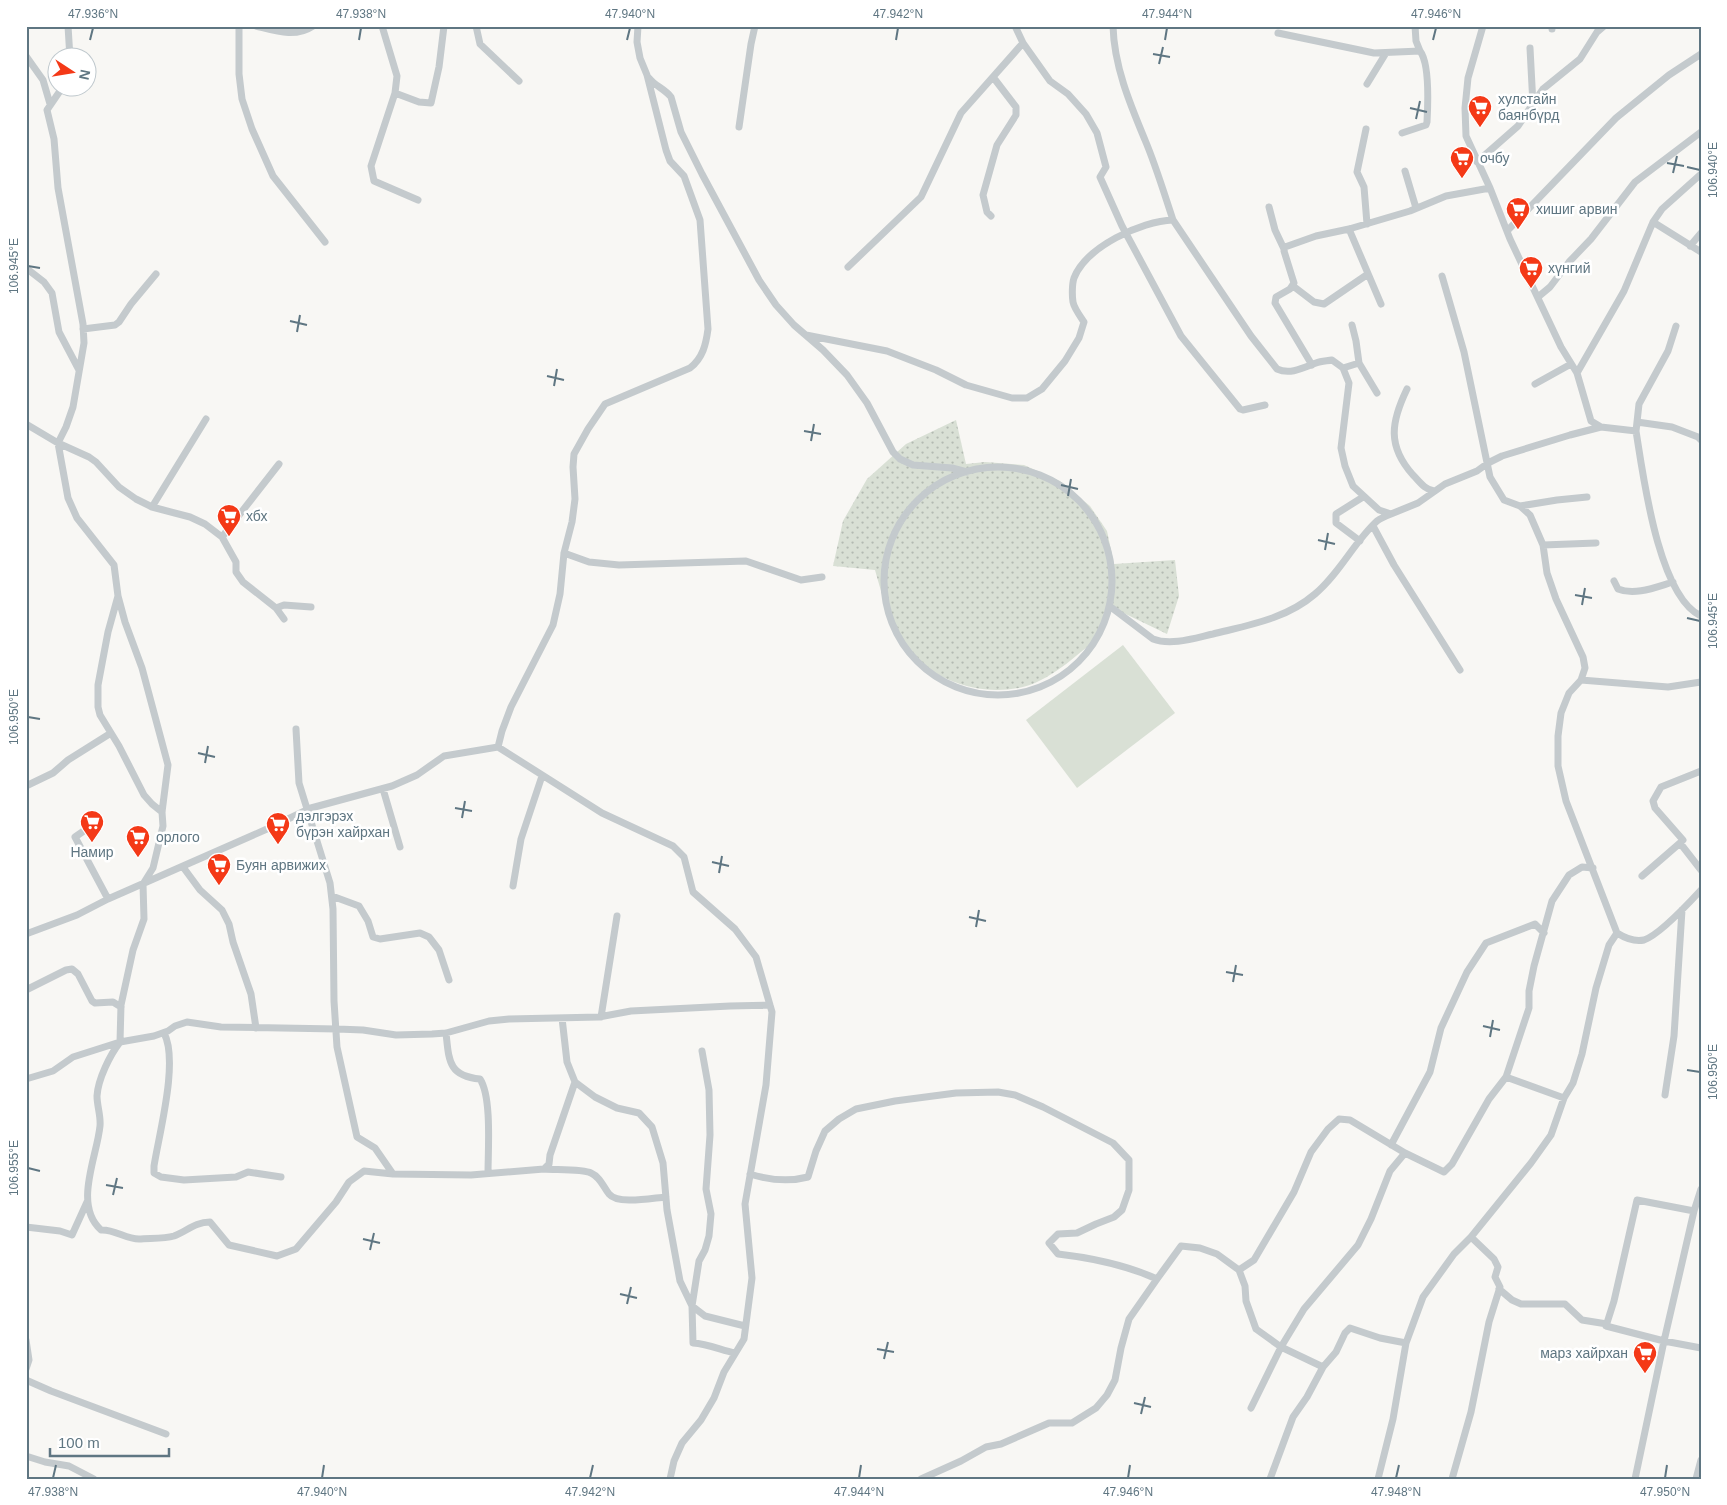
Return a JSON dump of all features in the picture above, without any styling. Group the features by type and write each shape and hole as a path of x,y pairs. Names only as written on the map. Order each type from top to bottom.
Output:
{"street":[{"path":"68,26 69,48"},
{"path":"239,26 239,74 242,99 252,129 273,176 325,242"},
{"path":"256,26 288,33 298,33 313,26"},
{"path":"382,26 397,76 395,93 374,156 371,174 374,180 418,200"},
{"path":"395,93 419,102 431,103 444,26"},
{"path":"476,26 480,44 519,81"},
{"path":"498,747 511,707 553,626 560,594 564,553 573,519 575,499 574,454 605,404 690,368 699,359 707,340 708,329 700,220 684,176 670,161 666,150 647,75 640,58 637,42 638,26"},
{"path":"738,127 751,44 756,26"},
{"path":"1015,26 1023,43 1050,81 1068,94 1086,114 1096,133 1106,166 1100,177 1126,232 1181,336 1240,408 1243,410 1265,406"},
{"path":"1113,26 1115,51 1133,114 1146,142 1173,220 1251,336 1277,368 1283,372 1304,369 1317,362 1332,360 1343,368 1349,383 1340,448 1345,466 1354,486 1364,497 1379,510 1391,514"},
{"path":"1402,133 1426,125 1427,122 1427,88 1424,56 1420,51 1415,26"},
{"path":"1483,26 1468,78 1465,108 1466,136 1508,230 1510,239 1561,347 1576,373 1590,421 1601,427"},
{"path":"1477,162 1518,126 1543,89 1580,59 1604,26"},
{"path":"1278,33 1366,52 1420,51"},
{"path":"848,267 921,197 961,113 1023,43"},
{"path":"1530,48 1533,105"},
{"path":"1367,84 1386,53"},
{"path":"1508,230 1616,118 1670,75 1701,54"},
{"path":"26,56 43,80 50,104"},
{"path":"647,75 654,84 668,92 671,97 685,141 760,280 784,316 806,335 858,389 893,452 900,459 913,465 952,468 966,472"},
{"path":"991,216 987,212 983,195 997,145 1016,115 1016,107 993,77"},
{"path":"54,98 47,110 54,139 60,197 84,343 73,407 58,443 68,498 77,518 114,565 118,596 125,622 142,668 168,765 162,812 163,826 151,874 143,884 144,919 133,950 121,1007 120,1042 109,1060 97,1095 100,1127 88,1184 89,1211 97,1226 101,1230 137,1239 174,1236 201,1222 210,1222 229,1245 277,1256 296,1249 336,1202 349,1182 364,1170 402,1176 488,1174 544,1169 590,1172 598,1177 610,1196 617,1200 642,1200 666,1197"},
{"path":"1366,129 1357,172 1364,187 1367,224"},
{"path":"1538,297 1590,240 1635,182 1701,132"},
{"path":"1405,171 1416,208"},
{"path":"1576,373 1624,291 1653,222 1662,209 1701,174"},
{"path":"1284,249 1316,236 1367,224 1446,196 1490,188"},
{"path":"1270,207 1275,230 1284,249 1294,280 1293,286 1276,297 1275,304 1312,366"},
{"path":"806,335 887,351 936,370 966,385 1012,398 1027,398 1042,389 1065,361 1080,335 1084,322 1073,303 1074,279 1085,262 1103,246 1126,232 1156,222 1173,220"},
{"path":"1653,222 1701,252"},
{"path":"1349,229 1381,304"},
{"path":"1690,246 1701,233"},
{"path":"26,268 44,282 52,294 59,332 79,370"},
{"path":"83,329 115,325 119,322 156,274"},
{"path":"1293,286 1314,302 1324,304 1368,274"},
{"path":"1442,276 1474,392 1478,422 1490,477 1504,500 1520,506 1530,515 1543,545 1547,573 1556,599 1583,658 1585,668 1582,680 1569,693 1561,713 1558,736 1558,766 1563,793 1617,933 1625,938 1644,940 1682,910 1701,890"},
{"path":"1352,325 1359,363 1377,393"},
{"path":"1676,326 1668,351 1639,404 1636,431 1647,498 1665,563 1682,599 1696,614 1701,616"},
{"path":"1343,368 1359,363"},
{"path":"1535,384 1571,364"},
{"path":"1407,389 1394,425 1394,444 1408,469 1427,490 1434,491"},
{"path":"152,507 206,419"},
{"path":"1637,422 1672,427 1698,437 1701,440"},
{"path":"26,424 58,443 89,457 119,487 136,499 152,507 190,517 205,524 222,537 236,562 236,572 242,582 276,608 284,619"},
{"path":"1112,608 1153,639 1161,642 1200,637 1266,621 1292,610 1315,594 1335,574 1378,520 1418,503 1444,484 1477,471 1488,462 1502,456 1570,435 1601,427 1636,431"},
{"path":"222,537 279,464"},
{"path":"1001,467 1022,470 1042,476 1067,491 1083,505 1094,520 1110,558 1112,608 1091,648 1076,666 1059,678 1028,692 1010,695 989,695 972,692 942,680 913,658 899,640 891,624 887,604 884,578 888,554 896,528 909,508 925,492 949,477 974,470 1001,467"},
{"path":"1360,541 1336,523 1336,514 1364,497"},
{"path":"1520,506 1587,497"},
{"path":"1373,526 1394,565 1460,670"},
{"path":"1543,545 1596,543"},
{"path":"564,553 589,562 620,565 746,561 801,580 822,577"},
{"path":"1614,581 1618,589 1625,592 1640,591 1673,582"},
{"path":"118,596 108,632 97,698 100,715 144,795 162,812"},
{"path":"276,608 284,605 311,607"},
{"path":"1582,680 1668,687 1701,682"},
{"path":"296,729 299,783 330,883 332,896 337,1047 358,1137 375,1148 394,1174"},
{"path":"26,786 53,773 75,755 111,733"},
{"path":"26,934 77,915 108,899 308,809 331,801 384,788 417,775 444,756 498,747 602,813 673,846 684,857 693,892 735,928 756,957 772,1012 766,1085 745,1204 752,1278 744,1339 724,1372 714,1398 701,1420 682,1443 674,1461 670,1479"},
{"path":"1642,876 1683,840 1655,808 1653,801 1661,787 1701,771"},
{"path":"513,886 521,839 542,776"},
{"path":"384,788 400,847"},
{"path":"88,828 75,838 108,899"},
{"path":"1680,844 1701,870"},
{"path":"183,866 200,890 222,910 251,994 256,1028"},
{"path":"1240,1270 1254,1260 1294,1192 1312,1152 1328,1129 1339,1119 1350,1120 1405,1154 1444,1172 1452,1164 1489,1099 1506,1077 1529,1008 1531,982 1552,901 1569,876 1582,867 1593,868"},
{"path":"332,896 359,906 368,921 373,937 380,939 420,933 429,938 439,950 449,980"},
{"path":"1665,1095 1674,1036 1682,910"},
{"path":"601,1017 617,916"},
{"path":"1391,1145 1430,1072 1441,1028 1467,972 1486,943 1535,924 1544,933"},
{"path":"1378,1479 1393,1420 1406,1343 1423,1297 1454,1254 1471,1237 1531,1163 1551,1134 1564,1098 1573,1083 1582,1054 1596,988 1609,945 1617,933"},
{"path":"26,990 66,970 72,969 78,974 94,1003 113,1002 121,1007"},
{"path":"26,1080 53,1071 73,1057 120,1042 164,1033 175,1026 187,1022 221,1027 363,1030 396,1035 446,1032 489,1021 509,1019 601,1017 630,1011 770,1005"},
{"path":"562,1018 567,1062 575,1082 617,1108 639,1114 652,1127 663,1163 666,1197 680,1281 692,1306 705,1316 745,1326"},
{"path":"446,1032 448,1057 456,1071 460,1076 480,1080 486,1095 488,1174"},
{"path":"164,1033 169,1053 170,1070 154,1173 161,1177 184,1180 236,1177 248,1172 281,1177"},
{"path":"702,1051 709,1090 710,1135 706,1190 711,1214 705,1250 699,1261 692,1306 694,1343 711,1345 720,1350 735,1353"},
{"path":"1506,1077 1564,1098"},
{"path":"544,1169 549,1164 550,1155 575,1082"},
{"path":"750,1174 764,1178 797,1180 808,1177 816,1151 825,1131 856,1109 895,1101 956,1094 998,1092 1015,1095 1043,1107 1113,1143 1129,1160 1129,1190 1122,1210 1114,1217 1077,1233 1058,1234 1049,1243 1058,1254 1080,1256 1130,1267 1158,1279"},
{"path":"1251,1408 1304,1309 1358,1245 1371,1220 1390,1171 1405,1154"},
{"path":"1635,1479 1664,1341 1694,1211 1701,1189"},
{"path":"26,1228 60,1231 72,1235 88,1200"},
{"path":"1607,1324 1636,1200 1694,1211"},
{"path":"1452,1479 1474,1397 1489,1322 1499,1289 1496,1277 1498,1267 1494,1259 1471,1237"},
{"path":"921,1479 986,1448 1001,1444 1049,1423 1072,1423 1096,1408 1107,1395 1115,1380 1129,1319 1181,1246 1200,1248 1217,1254 1240,1270 1245,1286 1246,1301 1256,1329 1282,1347 1323,1367"},
{"path":"1499,1289 1512,1300 1521,1304 1565,1304 1582,1320 1607,1324 1606,1326 1664,1341 1701,1348"},
{"path":"1270,1479 1293,1417 1307,1397 1323,1367 1336,1352 1345,1333 1350,1328 1380,1338 1406,1343"},
{"path":"26,1340 30,1360 26,1369"},
{"path":"26,1380 166,1434"},
{"path":"26,1456 44,1462 69,1466 94,1479"},
{"path":"1696,1479 1701,1460"}],"shaded area":[{"path":"956,420 966,464 985,462 1024,465 1060,481 1090,506 1107,531 1114,564 1175,560 1179,596 1167,634 1109,606 1097,638 1066,664 1035,683 1019,688 1002,690 967,686 950,680 921,662 909,650 897,632 888,612 875,570 833,566 843,521 867,479 906,444"},
{"path":"1123,645 1175,713 1077,788 1026,720"}],"place":[{"name":"хулстайн баянбүрд","path":"1480,128"},
{"name":"очбу","path":"1462,179"},
{"name":"хишиг арвин","path":"1518,230"},
{"name":"хүнгий","path":"1531,289"},
{"name":"хбх","path":"229,537"},
{"name":"Намир","path":"92,843"},
{"name":"дэлгэрэх бүрэн хайрхан","path":"278,845"},
{"name":"орлого","path":"138,858"},
{"name":"Буян арвижих","path":"219,886"},
{"name":"марз хайрхан","path":"1645,1374"}]}
